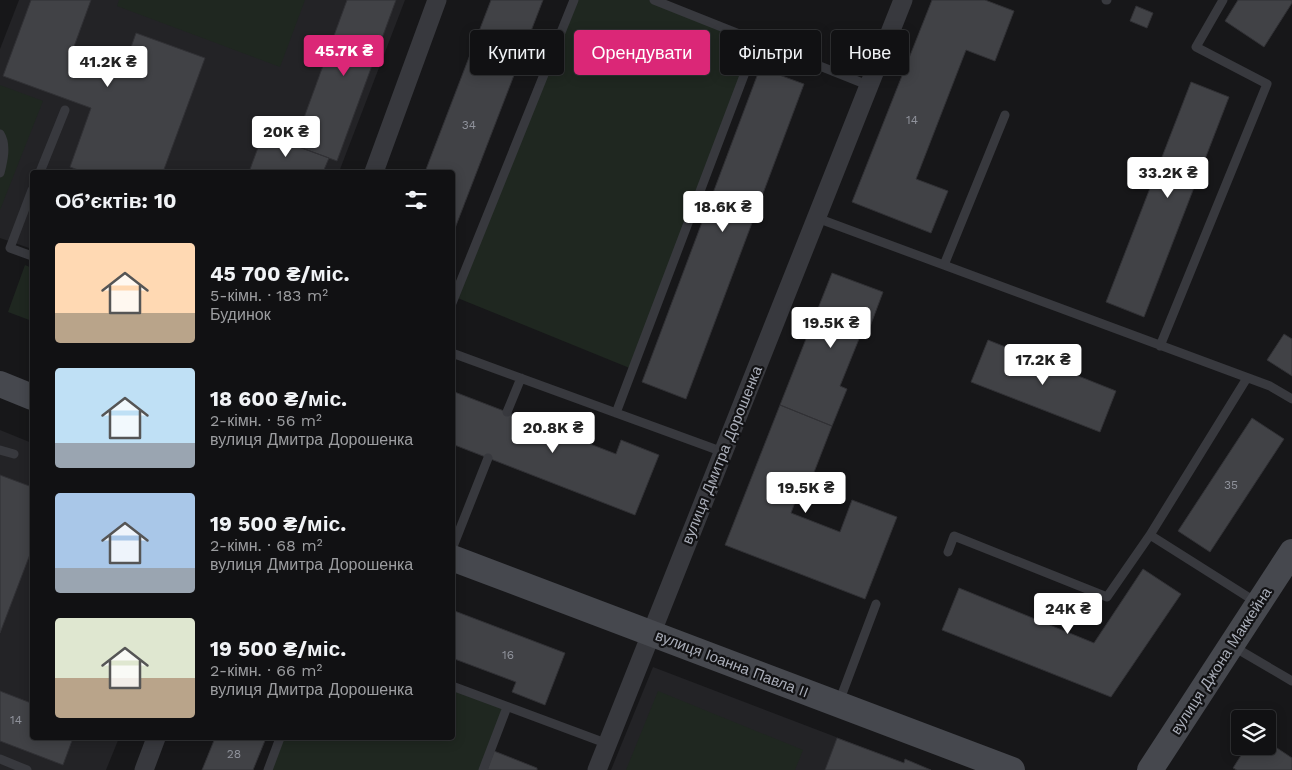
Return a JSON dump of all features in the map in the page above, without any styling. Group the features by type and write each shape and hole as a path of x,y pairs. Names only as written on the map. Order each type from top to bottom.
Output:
{"street":[{"path":"375,170 437,0"},
{"name":"вулиця Дмитра Дорошенка","path":"597,770 903,0"},
{"path":"0,384 30,396"},
{"name":"вулиця Джона Маккейна","path":"1150,770 1292,552"},
{"name":"вулиця Іоанна Павла II","path":"455,559 1012,770"},
{"path":"144,770 155,740"}],"lane":[{"path":"455,296 574,0"},
{"path":"654,0 729,30"},
{"path":"1160,346 1267,84 1196,47 1223,0"},
{"path":"821,66 870,86"},
{"path":"616,413 744,75"},
{"path":"41,170 65,110"},
{"path":"944,265 1005,115"},
{"path":"0,134 3,139 4,152 0,173"},
{"path":"30,195 10,248 30,255"},
{"path":"817,218 1270,386 1292,399"},
{"path":"455,354 723,452"},
{"path":"507,412 521,378"},
{"path":"948,552 954,536 1108,597 1150,535 1247,378"},
{"path":"0,450 14,454"},
{"path":"455,541 488,458"},
{"path":"1150,535 1258,603"},
{"path":"838,704 876,604"},
{"path":"1231,646 1292,681"},
{"path":"455,687 608,744"},
{"path":"483,770 507,707"},
{"path":"268,770 279,740"},
{"path":"0,759 27,770"}],"shaded area":[{"path":"19,0 405,0 340,170 30,170 30,248 0,238 0,49"},
{"path":"119,0 305,0 280,67 117,6"},
{"path":"574,0 654,0 729,30 720,30 720,75 744,75 632,369 455,297 544,75 564,75 564,30 562,30"},
{"path":"0,85 43,101 0,210"},
{"path":"25,265 30,267 30,320 8,312"},
{"path":"0,430 30,442 30,740 118,740 106,770 0,770"},
{"path":"653,667 904,763 931,770 611,770"},
{"path":"455,687 507,707 483,770 269,770 280,740 455,740"},
{"path":"658,691 803,750 795,770 626,770"}],"building":[{"path":"31,0 91,0 72,52 109,66 115,48 129,53 136,33 205,58 164,170 78,170 70,167 91,108 3,76"},
{"path":"347,0 396,0 337,161 294,145"},
{"path":"491,0 543,0 531,30 479,30"},
{"path":"932,0 985,0 1014,11 995,61 966,50 916,179 948,191 931,233 852,202 902,75 909,75 909,58"},
{"path":"1238,0 1292,0 1292,3 1264,47 1225,21"},
{"path":"1136,6 1153,13 1147,28 1130,21"},
{"path":"470,55 470,75 514,75 455,228 455,170 426,170"},
{"path":"757,75 779,75 804,84 686,399 642,382"},
{"path":"1191,82 1229,97 1144,317 1106,302"},
{"path":"263,134 329,158 324,170 250,170"},
{"path":"832,273 883,292 868,332 863,329 840,386 847,389 832,426 780,405"},
{"path":"1284,334 1292,339 1292,376 1267,360"},
{"path":"988,340 1116,391 1100,432 971,382"},
{"path":"455,392 616,454 621,440 659,455 635,515 455,445"},
{"path":"780,405 832,426 811,480 804,478 791,513 840,532 852,500 897,517 865,599 725,545"},
{"path":"1252,418 1284,439 1210,552 1178,531"},
{"path":"0,475 30,486 30,554 0,633"},
{"path":"1143,569 1181,594 1111,697 942,630 959,588 1094,643"},
{"path":"455,611 565,653 545,705 512,692 516,682 455,659"},
{"path":"0,691 30,703 30,740 72,740 63,765 0,741"},
{"path":"837,738 904,763 905,759 931,770 825,770"},
{"path":"214,740 265,740 253,770 202,770"},
{"path":"1276,747 1292,758 1292,770 1237,770 1233,768 1241,755 1276,755"},
{"path":"494,751 537,768 537,770 487,770"}]}
